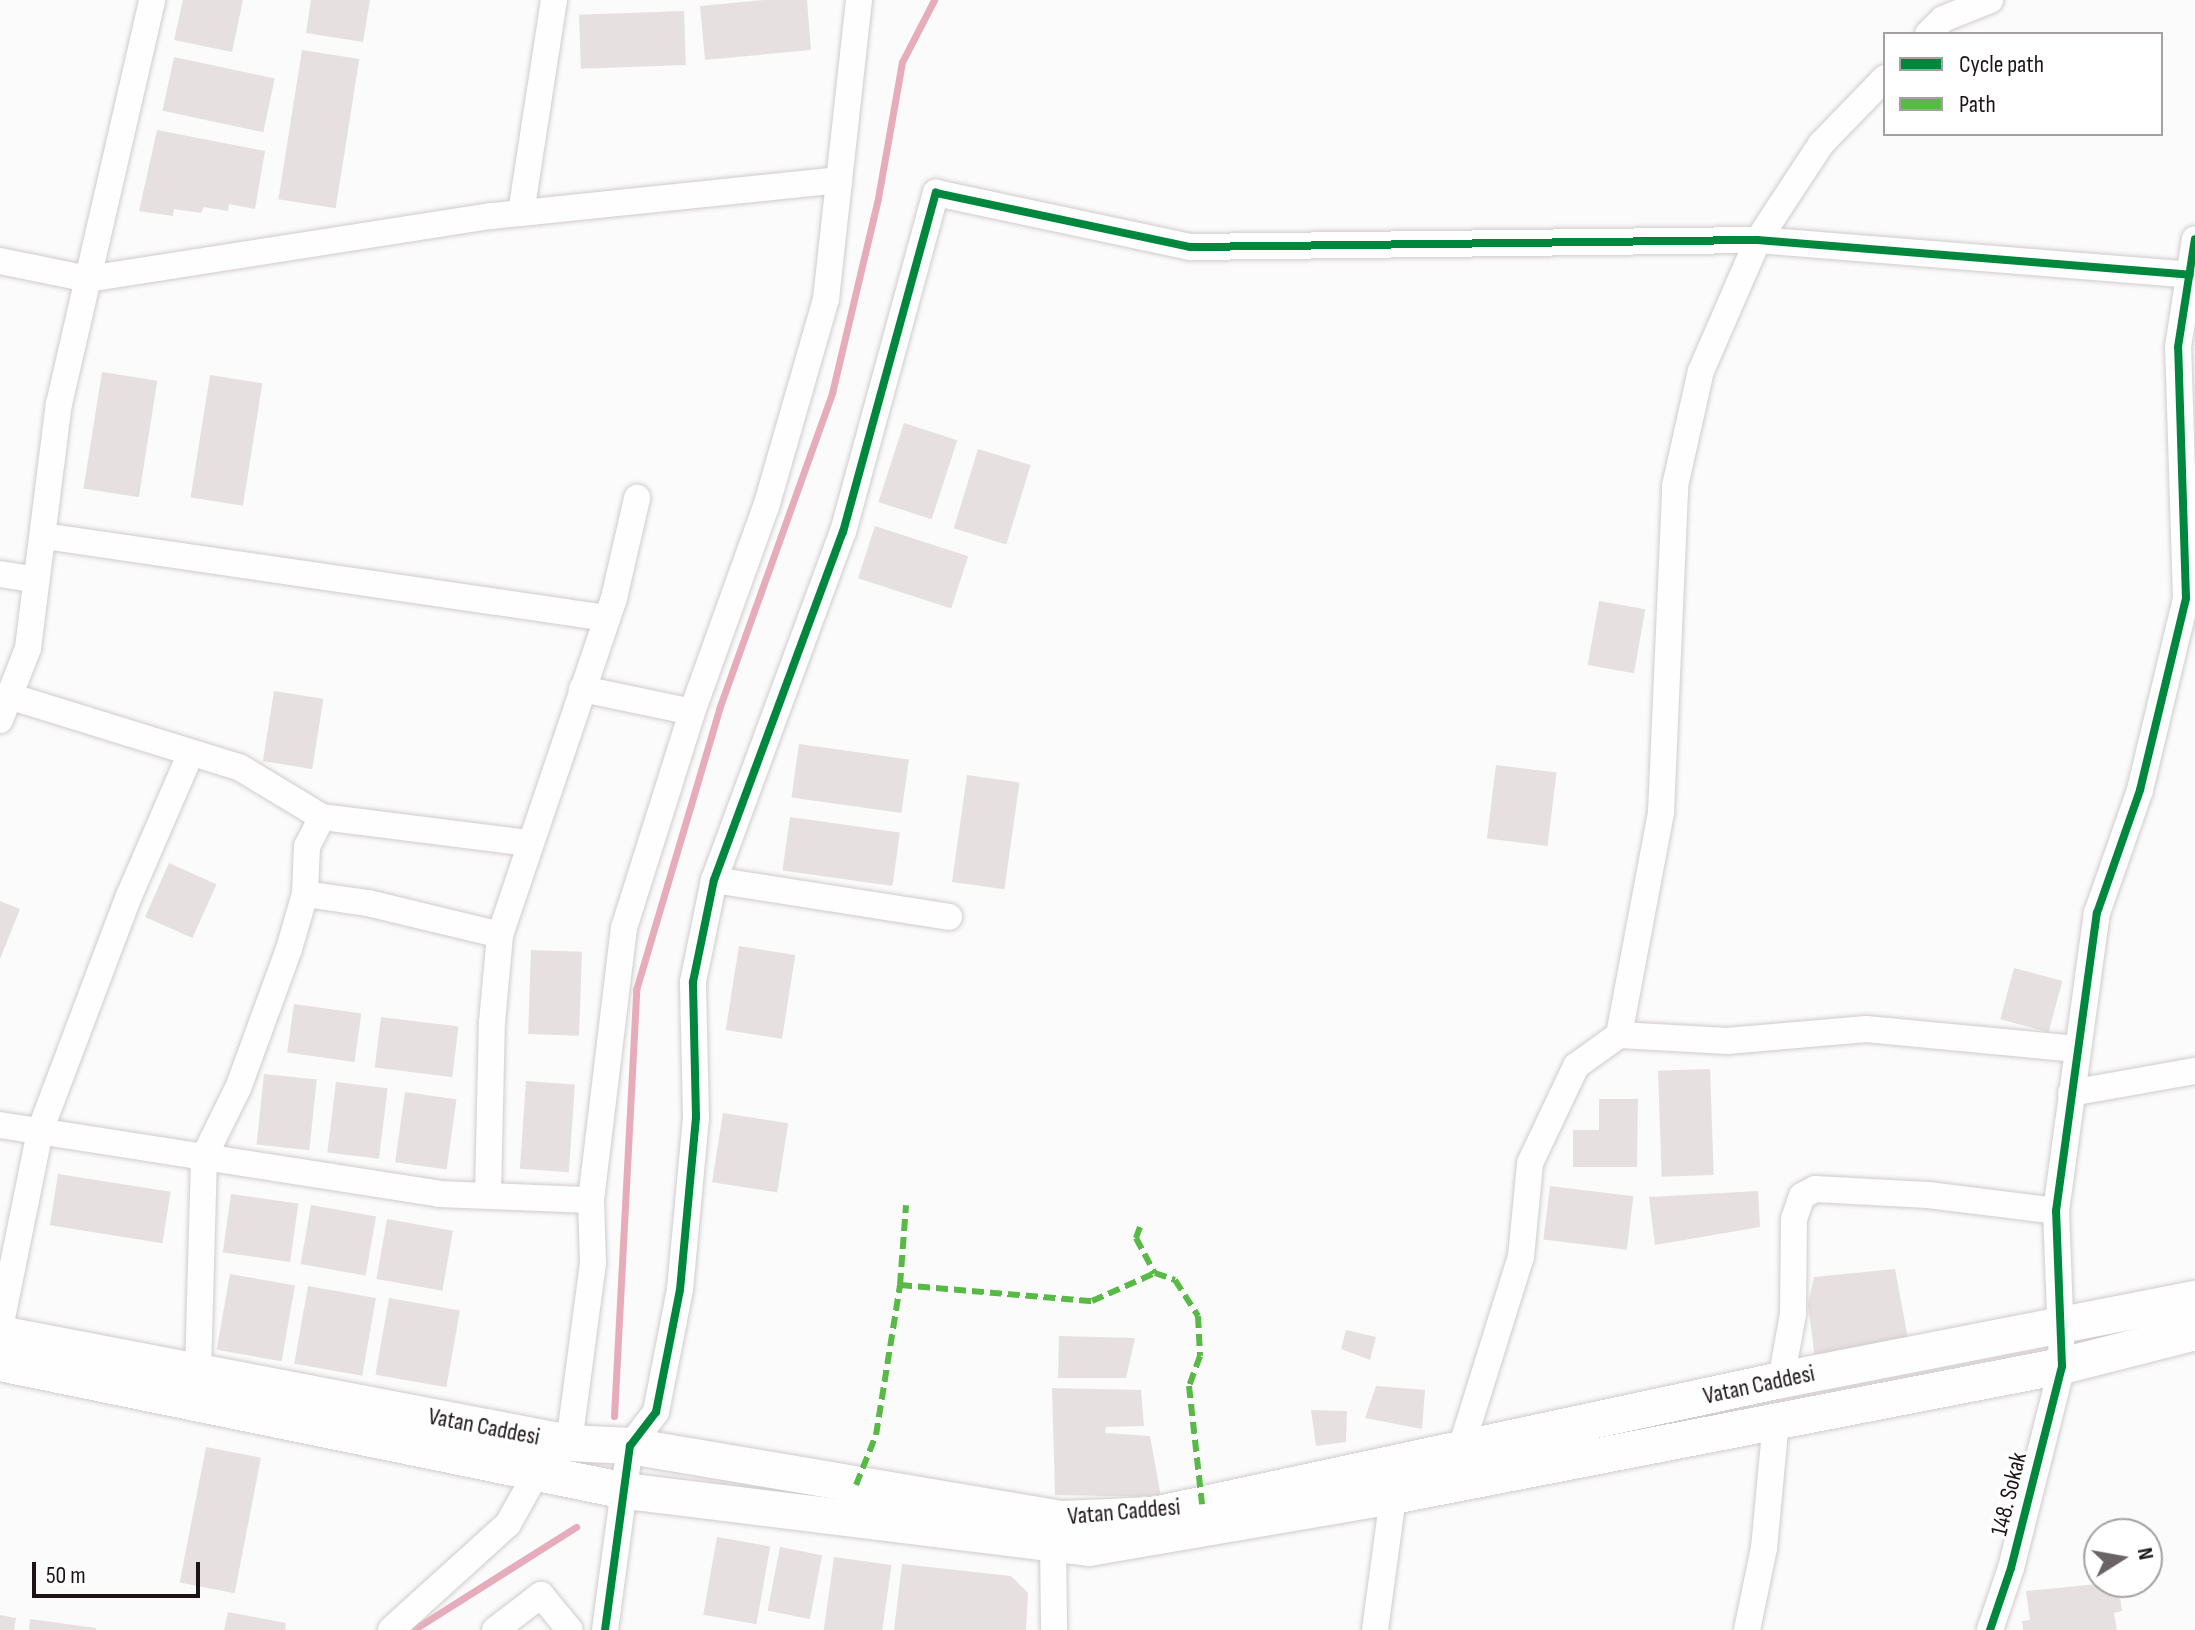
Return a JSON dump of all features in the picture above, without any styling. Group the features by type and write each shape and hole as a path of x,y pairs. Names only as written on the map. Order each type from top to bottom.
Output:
{"main road":[{"name":"Vatan Caddesi","path":"0,1331 198,1373 569,1443 630,1446 1063,1519 1154,1515 1781,1380 2195,1299"},
{"name":"Vatan Caddesi","path":"0,1363 538,1470 626,1491 1089,1548 1393,1496 2062,1366 2195,1332"}],"street":[{"path":"152,0 59,404 28,648 5,708 239,767 322,817 528,843"},
{"path":"521,213 554,0"},
{"path":"569,1443 593,1263 591,1200 624,928 692,712 766,507 826,299 859,0"},
{"path":"1930,32 1943,19 1990,0"},
{"path":"1619,1035 1661,813 1675,486 1701,371 1758,240 1821,144 1883,80"},
{"path":"0,261 88,279 521,213 839,180"},
{"path":"605,1630 630,1446 656,1412 680,1290 696,1117 693,982 714,880 843,532 936,193 1190,247 1758,240 2190,275"},
{"name":"148. Sokak","path":"1990,1630 2011,1568 2062,1366 2056,1211 2097,913 2140,790 2186,598 2178,347 2195,239"},
{"path":"488,1194 492,1022 500,935 528,843 607,618 637,498"},
{"path":"44,536 607,618"},
{"path":"0,574 37,580"},
{"path":"582,689 692,712"},
{"path":"0,1331 40,1131 129,896 191,753"},
{"path":"198,1373 204,1157 238,1088 305,894 307,846 322,817"},
{"path":"714,880 949,917"},
{"path":"305,894 368,903 500,935"},
{"path":"1461,1448 1521,1257 1530,1163 1576,1066 1619,1035 1727,1041 1866,1029 2077,1049"},
{"path":"2071,1093 2195,1071"},
{"path":"0,1125 439,1194 591,1200"},
{"path":"1781,1380 1793,1314 1794,1219 1802,1196 1815,1189 1928,1195 2056,1211"},
{"path":"1747,1630 1764,1548 1776,1421"},
{"path":"391,1630 508,1524 538,1470"},
{"path":"1375,1630 1393,1496"},
{"path":"1053,1544 1054,1630"},
{"path":"495,1630 541,1595 570,1630"}],"building":[{"path":"183,0 243,0 232,52 174,40"},
{"path":"311,0 370,0 363,42 306,33"},
{"path":"807,0 811,50 705,60 700,6"},
{"path":"684,11 686,65 581,69 579,15"},
{"path":"302,50 359,59 336,208 278,199"},
{"path":"174,57 275,78 263,132 163,111"},
{"path":"157,130 265,151 255,209 229,204 228,211 204,207 201,213 174,209 173,216 139,211"},
{"path":"102,372 157,381 139,497 84,489"},
{"path":"210,375 262,383 243,506 191,497"},
{"path":"904,423 957,440 932,519 878,502"},
{"path":"978,449 1031,465 1006,544 954,528"},
{"path":"875,526 968,556 951,609 858,578"},
{"path":"1599,601 1645,609 1634,673 1588,665"},
{"path":"274,691 323,699 312,769 263,761"},
{"path":"799,744 909,759 901,813 791,797"},
{"path":"1496,765 1557,772 1548,846 1487,838"},
{"path":"967,775 1019,782 1004,889 952,882"},
{"path":"790,817 900,832 892,886 782,870"},
{"path":"169,863 217,884 193,938 145,917"},
{"path":"0,901 20,909 0,959"},
{"path":"739,946 795,955 782,1039 726,1030"},
{"path":"531,950 582,952 579,1036 528,1034"},
{"path":"2014,968 2062,981 2049,1032 2000,1019"},
{"path":"294,1004 361,1013 355,1062 287,1053"},
{"path":"381,1017 458,1027 452,1077 375,1068"},
{"path":"1710,1069 1714,1175 1662,1177 1658,1071"},
{"path":"264,1074 317,1080 309,1150 257,1145"},
{"path":"526,1081 575,1084 569,1172 520,1169"},
{"path":"336,1082 388,1088 379,1159 327,1152"},
{"path":"405,1092 456,1099 447,1170 395,1162"},
{"path":"1599,1099 1638,1099 1637,1167 1573,1167 1573,1130 1599,1130"},
{"path":"723,1113 788,1123 777,1192 712,1182"},
{"path":"58,1174 171,1192 162,1243 50,1225"},
{"path":"1550,1186 1633,1196 1627,1250 1543,1240"},
{"path":"1758,1191 1760,1227 1655,1245 1649,1197"},
{"path":"231,1194 298,1203 290,1262 223,1252"},
{"path":"311,1205 376,1216 366,1276 301,1264"},
{"path":"387,1219 453,1231 442,1291 376,1279"},
{"path":"1895,1269 1908,1339 1815,1358 1808,1304 1814,1277"},
{"path":"230,1274 295,1285 282,1361 217,1350"},
{"path":"308,1286 376,1298 362,1376 294,1364"},
{"path":"389,1298 460,1311 446,1387 375,1375"},
{"path":"1346,1330 1376,1337 1370,1360 1341,1349"},
{"path":"1059,1336 1135,1338 1126,1378 1058,1378"},
{"path":"1376,1386 1425,1390 1422,1429 1365,1418"},
{"path":"1052,1388 1141,1390 1144,1426 1106,1427 1105,1433 1150,1436 1161,1497 1055,1495"},
{"path":"1311,1410 1347,1411 1346,1442 1316,1446"},
{"path":"206,1447 261,1458 235,1593 180,1582"},
{"path":"717,1537 770,1546 756,1624 703,1615"},
{"path":"780,1547 822,1555 810,1619 768,1611"},
{"path":"834,1557 891,1565 882,1630 824,1630"},
{"path":"902,1564 1011,1576 1028,1593 1026,1630 894,1630"},
{"path":"2083,1585 2083,1598 2120,1598 2122,1611 2114,1613 2117,1630 2023,1630 2022,1621 2030,1620 2026,1591"},
{"path":"228,1612 286,1623 285,1630 224,1630"},
{"path":"0,1615 16,1618 14,1630 0,1630"},
{"path":"30,1619 96,1628 96,1630 29,1630"}],"waterway":[{"path":"614,1416 636,990 719,709 832,393 878,198 902,62 934,0"},
{"path":"413,1630 576,1527"}],"marked path":[{"path":"856,1485 876,1435 900,1285 906,1205"},
{"path":"1140,1227 1136,1238 1155,1273"},
{"path":"900,1285 1092,1301 1155,1273 1175,1280 1198,1316 1200,1356 1189,1386 1202,1504"}],"cycle path":[{"path":"605,1630 630,1446 656,1412 680,1290 696,1117 693,982 714,880 843,532 936,193 1190,247 1758,240 2190,275"},
{"path":"1990,1630 2011,1568 2062,1366 2056,1211 2097,913 2140,790 2186,598 2178,347 2195,239"}]}
